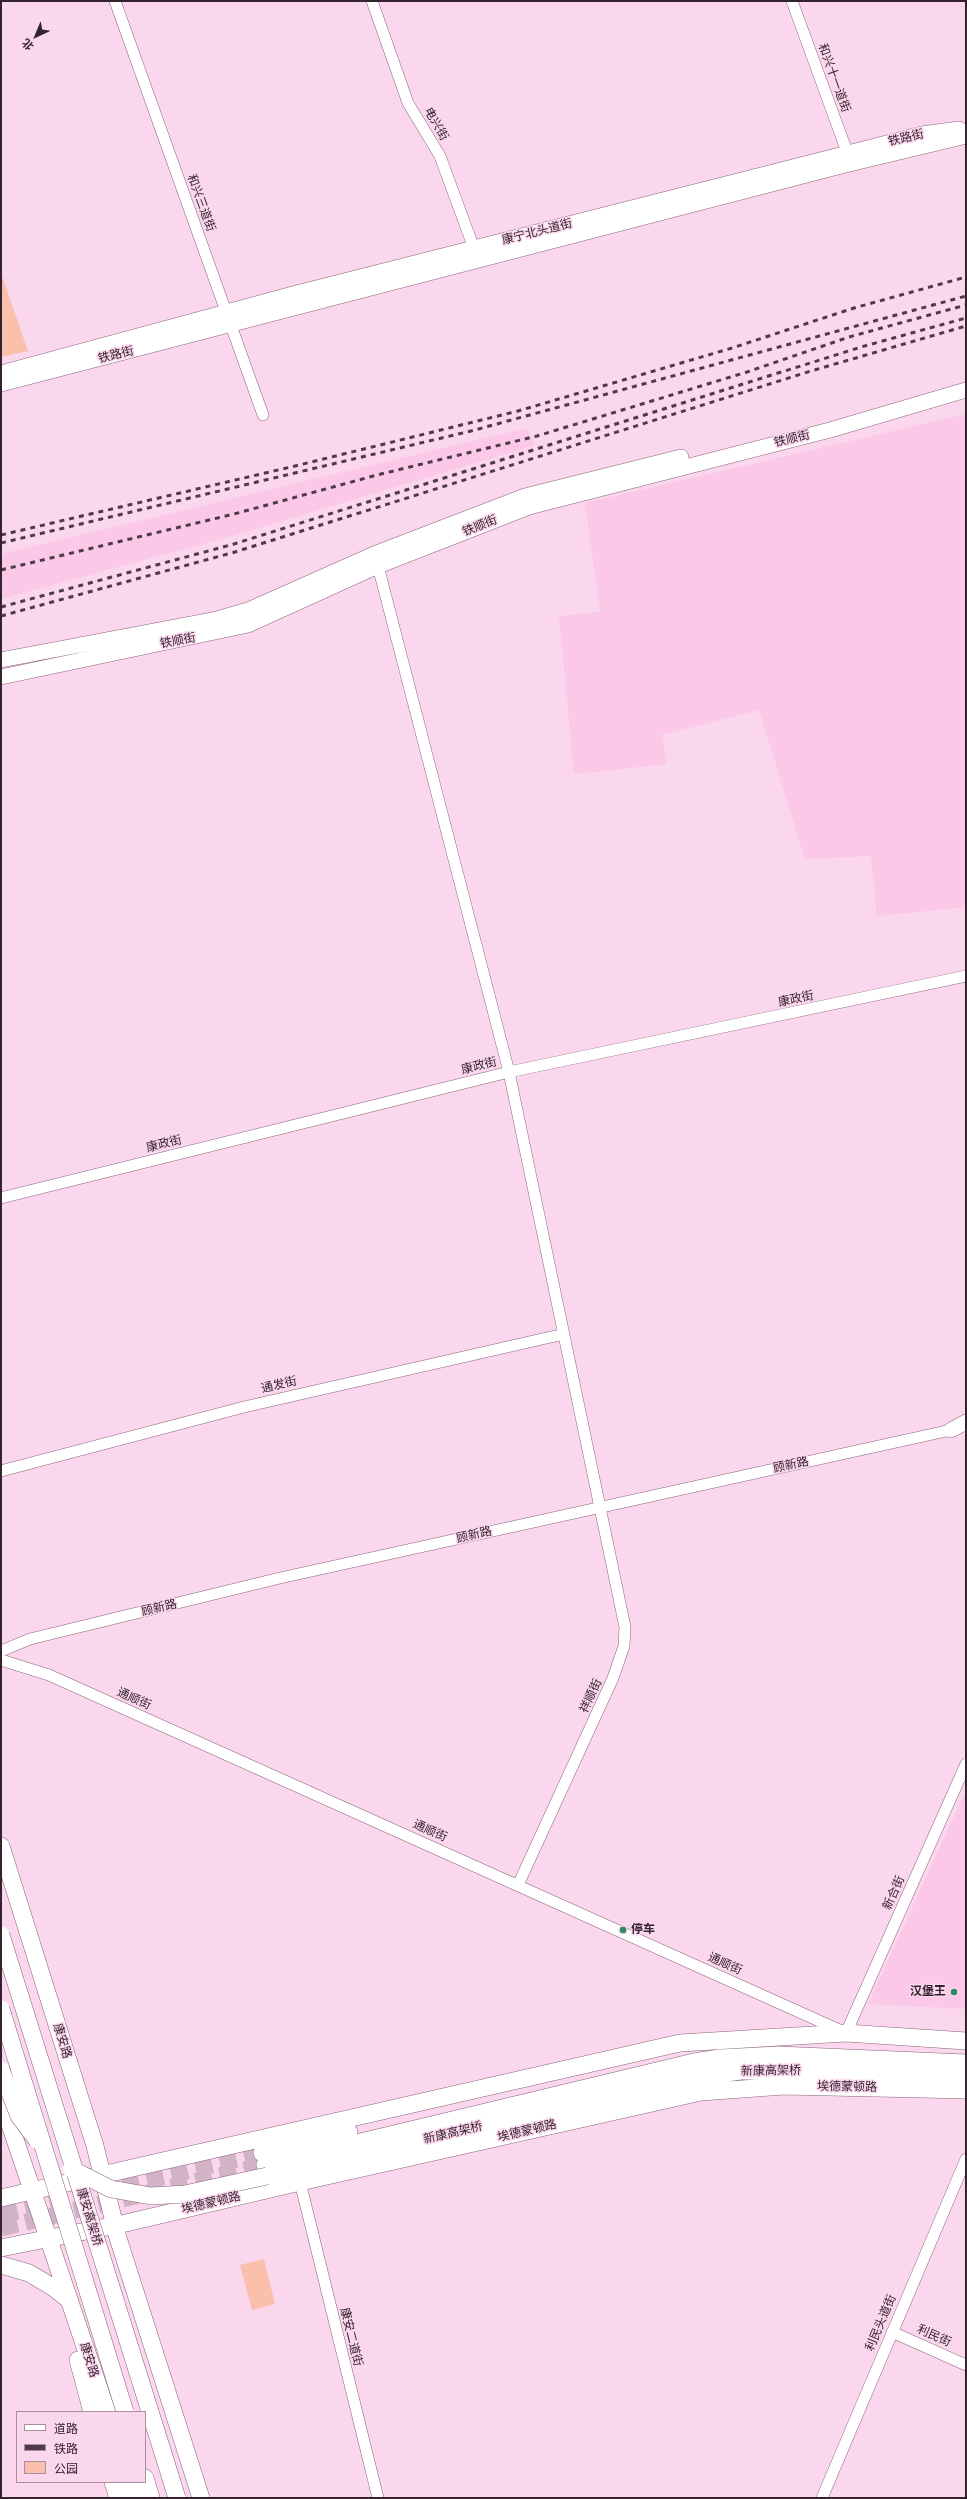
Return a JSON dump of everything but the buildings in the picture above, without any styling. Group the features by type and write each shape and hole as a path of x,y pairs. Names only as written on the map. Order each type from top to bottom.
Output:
{"highway":[{"name":"康安路","path":"1,1846 101,2172 118,2238"},
{"path":"1,1881 73,2112 87,2150 101,2172"},
{"name":"康安高架桥","path":"1,1936 177,2498"},
{"name":"康安高架桥","path":"1,2009 125,2411"},
{"path":"1,2198 219,2150 680,2043 846,2032 966,2041"},
{"path":"732,2040 263,2159 686,2064 720,2058 778,2055 966,2064"},
{"name":"新康高架桥","path":"1,2070 19,2116 32,2135 52,2154 67,2166 96,2183 111,2189 151,2196 185,2194 701,2077 740,2071 788,2070 966,2077"},
{"name":"埃德蒙顿路","path":"1,2248 49,2240 701,2092 784,2086 966,2090"},
{"name":"康安路","path":"1,2098 107,2411"},
{"path":"118,2238 123,2288 189,2498"},
{"path":"118,2238 202,2498"},
{"path":"1,2265 29,2273 71,2305"},
{"name":"康安路","path":"71,2305 76,2353 92,2411"},
{"path":"146,2481 151,2498"},
{"path":"113,2483 118,2498"},
{"path":"129,2483 134,2498"}],"main road":[{"name":"铁路街","path":"850,158 922,134 966,128"},
{"name":"铁路街","path":"850,158 966,136"},
{"name":"康宁北头道街","path":"229,319 850,158"},
{"name":"铁路街","path":"1,372 229,319"},
{"name":"铁路街","path":"1,384 229,319"},
{"name":"铁顺街","path":"1,660 223,617 248,610 374,554 525,496 825,422 966,380"},
{"name":"铁顺街","path":"1,677 248,625 378,566 529,507 830,430 966,390"},
{"name":"顾新路","path":"951,1430 966,1422"},
{"name":"顾新路","path":"951,1430 966,1430"}],"street":[{"name":"和兴三道街","path":"114,1 263,415"},
{"name":"电兴街","path":"372,1 408,103 440,156 476,254"},
{"name":"和兴十一道街","path":"792,1 850,158"},
{"name":"祥顺街","path":"378,566 508,1072 625,1627 624,1646 613,1678 518,1885"},
{"name":"康政街","path":"1,1198 508,1072 966,976"},
{"name":"通发街","path":"1,1471 244,1406 564,1334"},
{"name":"顾新路","path":"1,1651 30,1639 288,1577 951,1430"},
{"name":"通顺街","path":"1,1660 49,1675 846,2032"},
{"name":"新合街","path":"846,2032 966,1764"},
{"name":"利民头道街","path":"822,2498 966,2160"},
{"name":"康安二道街","path":"300,2182 378,2498"},
{"name":"利民街","path":"892,2332 966,2365"}],"shaded area":[{"path":"966,414 966,907 877,916 871,856 805,859 759,710 662,735 667,764 574,774 559,616 600,612 585,503"},
{"path":"527,428 535,445 239,534 1,599 1,554"},
{"path":"966,1790 966,2009 868,2004"}],"green space":[{"path":"1,273 28,351 1,357"},
{"path":"264,2259 275,2304 252,2310 240,2265"}],"tunnel":[{"path":"1,2215 262,2153"},
{"path":"1,2228 265,2165"}],"railway":[{"path":"1,535 295,466 518,411 732,348 854,308 966,277"},
{"path":"1,543 471,431 966,296"},
{"path":"1,570 234,514 377,475 537,436 747,372 849,337 966,305"},
{"path":"1,607 234,544 861,347 966,318"},
{"path":"1,616 235,552 811,371 966,326"}],"place":[{"name":"停车","path":"623,1930"},
{"name":"汉堡王","path":"954,1992"}]}
